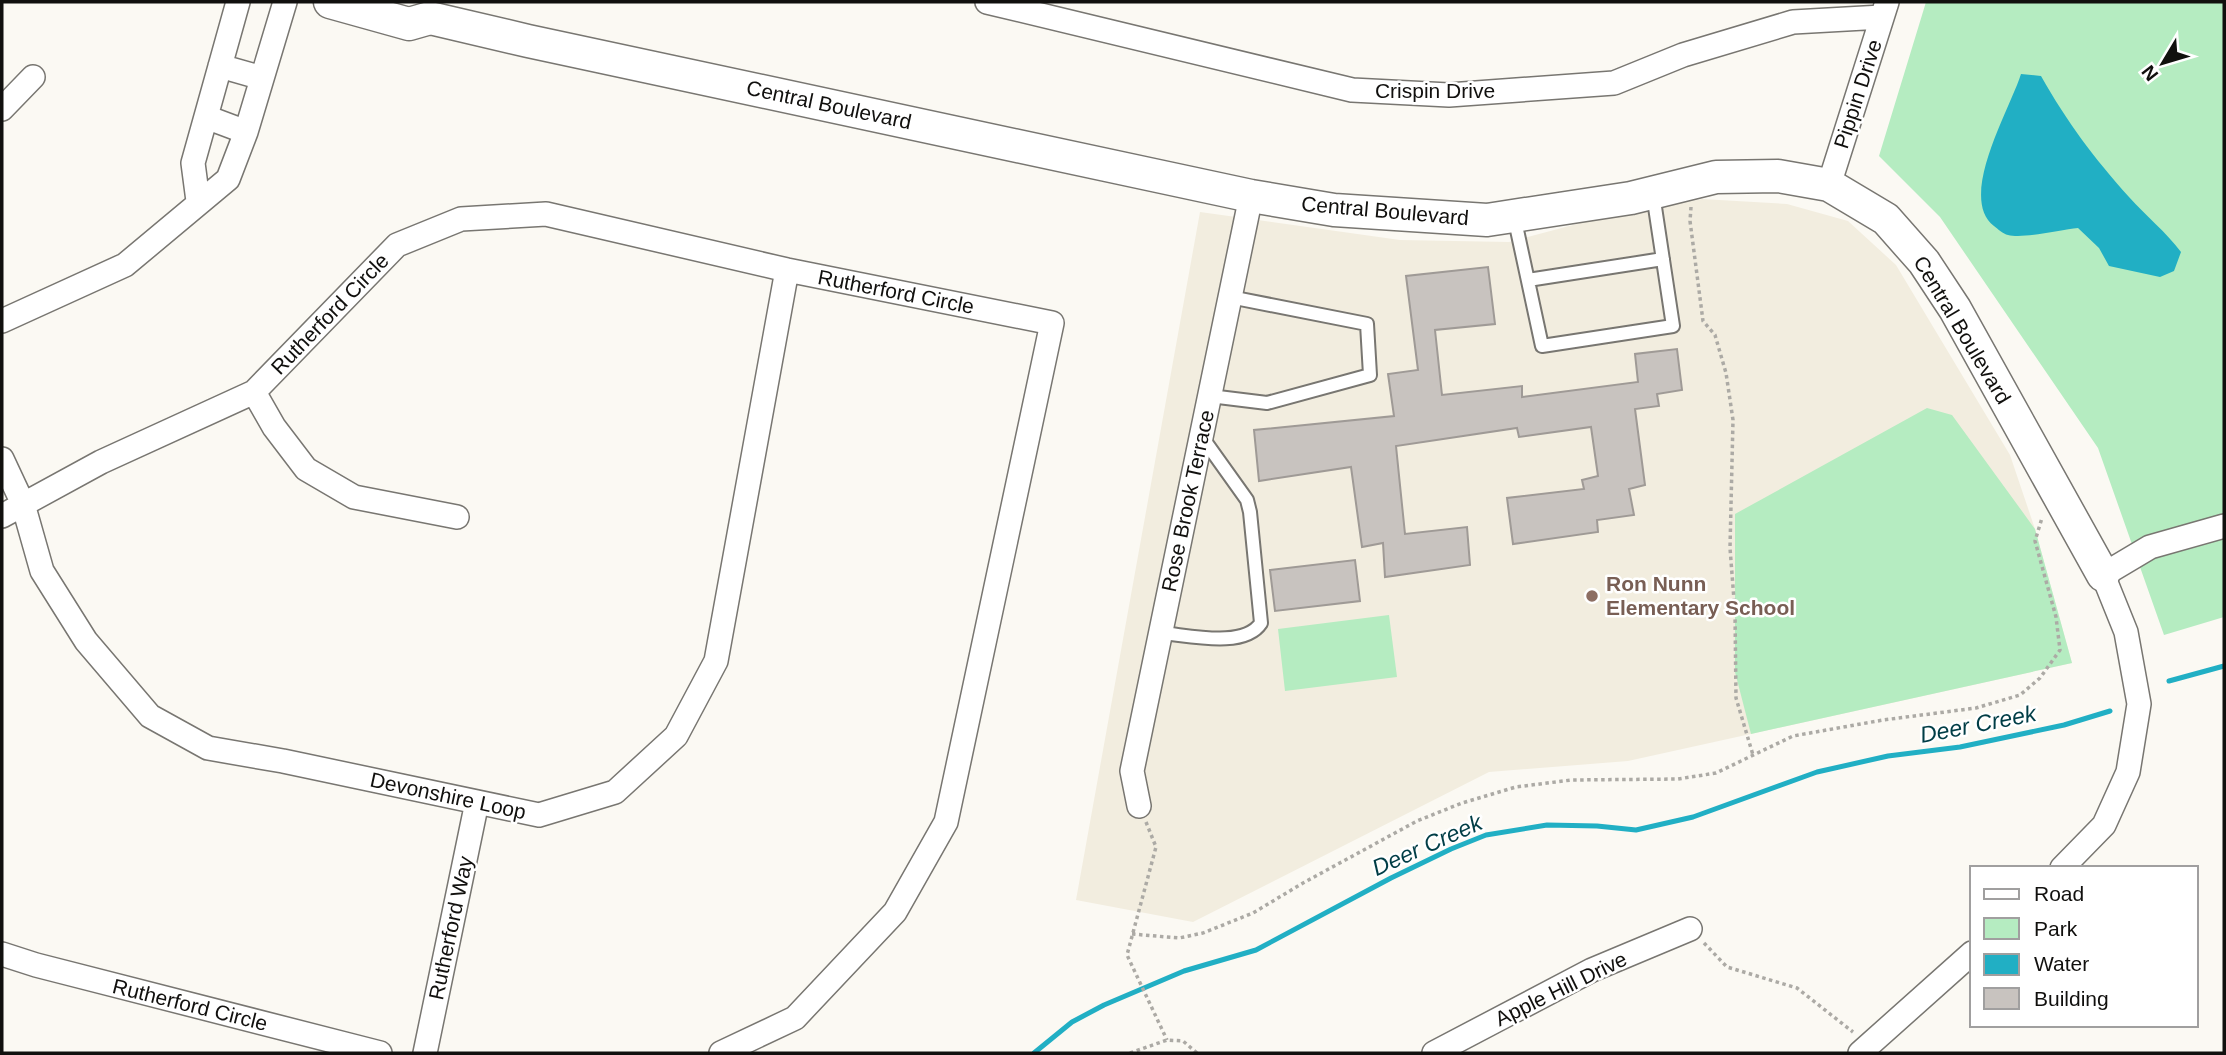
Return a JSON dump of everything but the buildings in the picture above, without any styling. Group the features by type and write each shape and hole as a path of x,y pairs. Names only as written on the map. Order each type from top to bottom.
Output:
{"street":[{"path":"198,201 193,163 238,2"},
{"path":"2,321 125,265 228,178 246,132 285,2"},
{"name":"Central Boulevard","path":"330,2 409,24 422,10 555,47 1251,196 1334,210 1487,220 1653,193 1716,177 1778,176 1829,185 1886,219 1924,262 1955,309 2103,575"},
{"name":"Crispin Drive","path":"987,2 1352,90 1449,95 1614,83 1684,55 1793,22 1884,10"},
{"name":"Pippin Drive","path":"1829,185 1884,10"},
{"path":"220,66 262,78"},
{"path":"2,109 33,77"},
{"path":"206,117 246,132"},
{"name":"Rose Brook Terrace","path":"1139,806 1132,771 1251,196"},
{"name":"Rutherford Circle","path":"2,516 101,462 254,392 397,245 461,219 546,214 787,270 1052,323 946,822 895,912 795,1018 721,1053"},
{"name":"Devonshire Loop","path":"2,459 23,504 42,571 86,641 150,716 208,748 283,761 539,815 615,792 676,736 716,661 787,270"},
{"path":"254,392 274,428 306,469 354,497 457,517"},
{"path":"2065,866 2104,825 2128,772 2139,704 2126,632 2103,575 2150,547 2224,526"},
{"name":"Rutherford Way","path":"425,1053 477,802"},
{"name":"Apple Hill Drive","path":"1434,1053 1592,970 1690,929"},
{"name":"Rutherford Circle","path":"2,954 380,1053"},
{"path":"1864,1049 1970,955"}],"lane":[{"path":"1514,216 1542,346 1673,326 1653,193"},
{"path":"1528,280 1663,259"},
{"path":"1210,396 1267,402 1370,375 1367,324 1230,297"},
{"path":"1161,633 1234,639 1256,631 1261,623 1247,500 1202,436"}],"path":[{"path":"1686,184 1691,207 1690,221 1703,321 1715,335 1726,373 1733,420 1730,548 1735,613 1736,698 1753,755"},
{"path":"1132,934 1179,938 1203,933 1253,913 1417,821 1462,803 1516,787 1571,780 1678,779 1716,773 1793,736 1883,720 1976,708 2021,695 2040,678 2060,650 2056,617 2035,541 2042,518 2063,503"},
{"path":"1139,806 1156,847 1127,955 1167,1040"},
{"path":"1690,929 1727,967 1797,988 1864,1049"},
{"path":"1130,1053 1167,1040 1183,1041 1197,1053"}],"shaded area":[{"name":"Ron Nunn Elementary School","path":"1702,199 1787,204 1848,221 1896,265 2010,455 2035,529 2072,663 1628,761 1489,772 1193,922 1076,900 1200,212 1400,240 1509,242 1603,217"}],"green space":[{"path":"1926,2 2224,2 2224,617 2164,635 2098,448 1940,217 1879,156"},
{"path":"1927,408 1952,415 2035,529 2072,663 1751,734 1735,672 1735,514"},
{"path":"1389,615 1397,677 1285,691 1278,629"}],"water":[{"path":"2021,74 2041,76 2093,154 2181,252 2174,271 2160,277 2109,266 2099,248 2078,228 2015,236 2004,234 1994,226 1984,213 1981,195 1983,175"}],"waterway":[{"name":"Deer Creek","path":"2169,681 2224,666"},
{"name":"Deer Creek","path":"1034,1053 1072,1022 1104,1005 1184,971 1256,950 1391,878 1486,835 1547,825 1636,830 1693,817 1817,772 1888,756 1960,747 2064,725 2110,711"}],"place":[{"name":"Ron Nunn Elementary School","path":"1592,596"}]}
